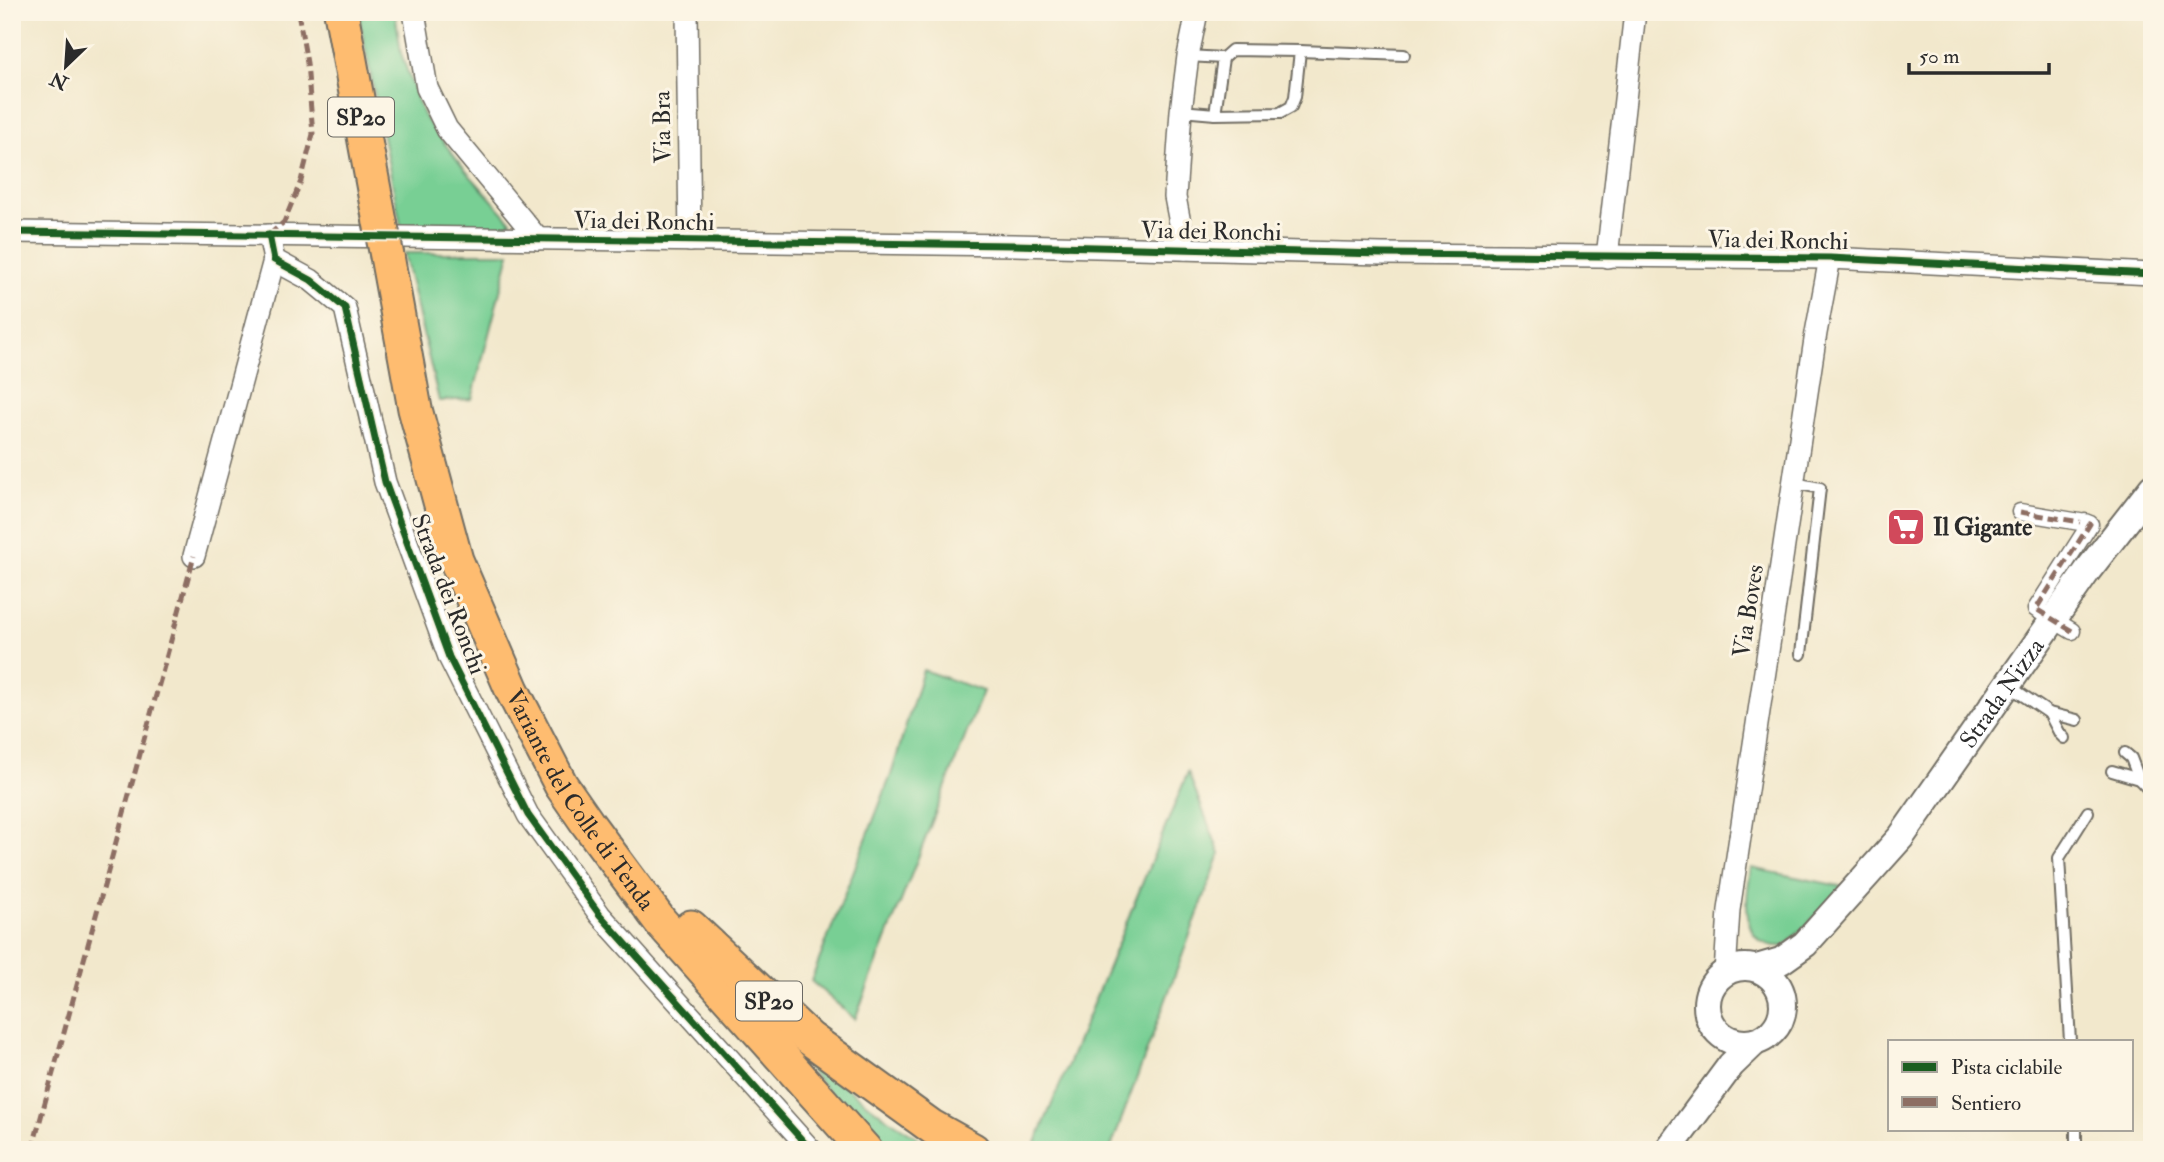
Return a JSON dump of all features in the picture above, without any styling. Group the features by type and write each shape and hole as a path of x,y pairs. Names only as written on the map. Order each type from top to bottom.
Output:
{"main road":[{"name":"Variante del Colle di Tenda","path":"341,12 415,409 456,560 512,690 561,785 660,922 865,1150"},
{"name":"SP20","path":"587,824 691,928 809,1038 932,1127 973,1150"}],"street":[{"path":"414,12 427,88 447,129 538,239"},
{"name":"Via Bra","path":"687,12 690,241"},
{"path":"1185,249 1175,197 1181,111 1197,12"},
{"path":"1607,257 1635,12"},
{"path":"12,232 269,235 274,260 194,556"},
{"name":"Via dei Ronchi","path":"269,235 1382,254 1830,258 2152,274"},
{"name":"Via Boves","path":"1725,973 1729,910 1830,258"},
{"name":"Strada dei Ronchi","path":"274,260 311,280 345,308 385,482 449,657 528,815 600,915 811,1150"},
{"name":"Strada Nizza","path":"1706,1096 1713,1054 1707,1004 1716,981 1725,973 1782,961 1805,944 1850,896 1902,837 2007,685 2063,625 2088,570 2152,488"},
{"path":"2020,512 2090,524 2036,609 2063,625"},
{"name":"Strada Nizza","path":"1668,1150 1731,1065 1755,1042 1774,1030 1783,1010 1783,998 1850,896"},
{"path":"1757,968 1774,980 1783,998"},
{"path":"1709,1016 1722,1035 1743,1043 1755,1042"}],"lane":[{"path":"1215,114 1223,58 1231,50 1405,55"},
{"path":"1181,111 1215,114 1280,113 1291,107 1295,97 1300,51"},
{"path":"1188,56 1223,58"},
{"path":"1794,483 1820,488 1801,654"},
{"path":"2007,685 2049,713 2077,720"},
{"path":"2049,713 2064,738"},
{"path":"2125,753 2131,758 2139,779 2152,793"},
{"path":"2112,771 2139,779"},
{"path":"2070,1040 2059,858 2088,812"},
{"path":"2076,1130 2076,1150"}],"green space":[{"path":"358,12 395,12 401,53 423,115 465,170 511,221 502,234 402,231"},
{"path":"404,253 510,253 472,399 439,401"},
{"path":"923,670 983,691 855,1019 811,981 891,775"},
{"path":"1188,772 1220,854 1110,1150 1033,1150"},
{"path":"1751,868 1845,887 1785,946 1770,945 1759,940 1748,920"},
{"path":"773,1030 882,1115 937,1150 881,1150"}],"marked path":[{"path":"269,235 284,222 301,181 313,134 307,63 298,12"},
{"path":"2020,512 2080,522"},
{"path":"2072,631 2036,609 2090,524 2085,522"},
{"path":"32,1150 194,556"}],"cycle path":[{"path":"12,232 1014,245 1382,254 1830,258 2152,274"},
{"path":"269,235 274,260 311,280 345,308 385,482 449,657 528,815 600,915 811,1150"}],"place":[{"name":"Il Gigante","path":"1906,527"}]}
